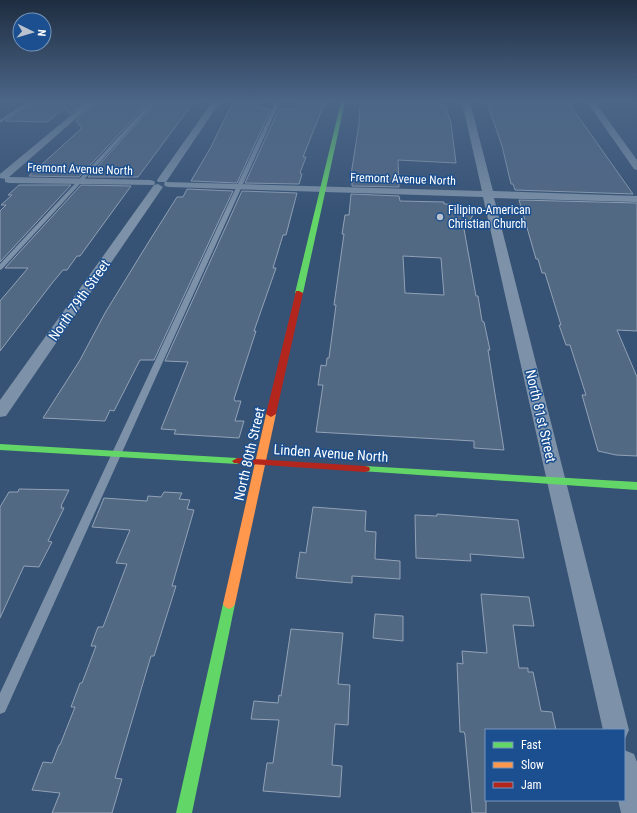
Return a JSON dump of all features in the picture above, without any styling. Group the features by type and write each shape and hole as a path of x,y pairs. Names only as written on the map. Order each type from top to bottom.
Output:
{"street":[{"path":"3,179 48,140"},
{"name":"North 79th Street","path":"0,412 190,140"},
{"name":"North 80th Street","path":"184,813 260,463 335,140"},
{"name":"North 81st Street","path":"475,140 616,729"},
{"path":"617,140 637,167"},
{"name":"Fremont Avenue North","path":"3,179 637,199"},
{"name":"Linden Avenue North","path":"0,447 637,486"},
{"path":"625,768 636,813"}],"lane":[{"path":"0,268 119,140"},
{"path":"0,708 261,140"}],"building":[{"path":"69,140 114,140 79,177 29,176"},
{"path":"122,140 166,140 138,177 88,177"},
{"path":"214,140 257,140 237,183 191,181"},
{"path":"265,140 310,140 303,157 306,157 300,173 302,174 299,184 245,183"},
{"path":"356,140 453,140 456,163 398,160 399,187 352,186 352,181 350,181"},
{"path":"500,140 595,140 633,194 515,190 513,184 511,184"},
{"path":"19,185 71,185 0,262 0,211 6,205 1,205 12,195 8,195"},
{"path":"81,185 131,186 80,256 77,256 67,270 63,270 0,351 0,301 28,268 5,268"},
{"path":"187,189 233,191 154,360 140,360 114,411 110,410 105,421 43,418 80,360 105,313 148,243 177,197 183,197"},
{"path":"242,191 297,193 286,235 283,235 273,268 276,268 254,331 256,331 234,399 235,401 241,401 235,421 244,421 239,438 174,434 176,430 161,429 188,362 165,361"},
{"path":"351,194 399,196 400,201 444,202 444,204 462,205 463,212 475,212 464,229 476,296 478,296 482,321 484,322 490,350 488,350 504,450 474,448 474,441 316,432 323,385 318,385 321,365 326,366 327,358 329,358 336,305 334,305 344,234 342,234 345,215 349,215","holes":["403,256 441,258 444,295 405,293"]},
{"path":"519,200 637,203 637,331 617,330 637,377 637,456 616,455 598,451 582,395 586,395 570,345 566,345 559,325 561,325 545,273 542,273 538,259 536,259"},
{"path":"19,489 69,490 61,506 61,508 64,508 48,541 52,542 39,567 24,566 0,618 0,507 9,492 18,492"},
{"path":"164,492 182,493 179,499 190,500 187,509 194,510 172,586 176,586 154,656 151,656 115,778 122,779 112,813 52,813 60,793 32,790 43,762 52,763 60,745 75,707 71,707 96,646 91,646 98,627 103,627 127,564 116,563 130,530 92,527 104,498 147,501 148,496 161,497"},
{"path":"313,507 366,511 365,531 376,532 375,559 400,561 400,579 352,576 352,583 296,578 300,552 306,553"},
{"path":"437,514 518,520 524,558 470,554 471,561 416,558 415,515 437,516"},
{"path":"481,594 529,597 534,626 513,625 519,668 528,668 528,672 533,672 541,711 552,712 556,729 485,729 486,813 472,813 465,735 464,732 460,732 457,663 463,664 462,651 487,653"},
{"path":"375,614 403,616 403,641 373,638"},
{"path":"291,629 343,633 338,684 350,685 348,725 335,724 332,765 342,766 340,797 263,791 267,763 273,763 279,720 251,719 254,701 278,703 279,695 281,696"}],"traffic: fast":[{"path":"299,293 334,140"},
{"path":"0,447 237,461"},
{"path":"365,469 637,486"},
{"path":"184,813 229,604"}],"traffic: slow":[{"path":"229,604 271,414"}],"traffic: jam":[{"path":"271,414 299,293"},
{"path":"237,461 365,469"}],"place":[{"name":"Filipino-American Christian Church","path":"440,217"}]}
